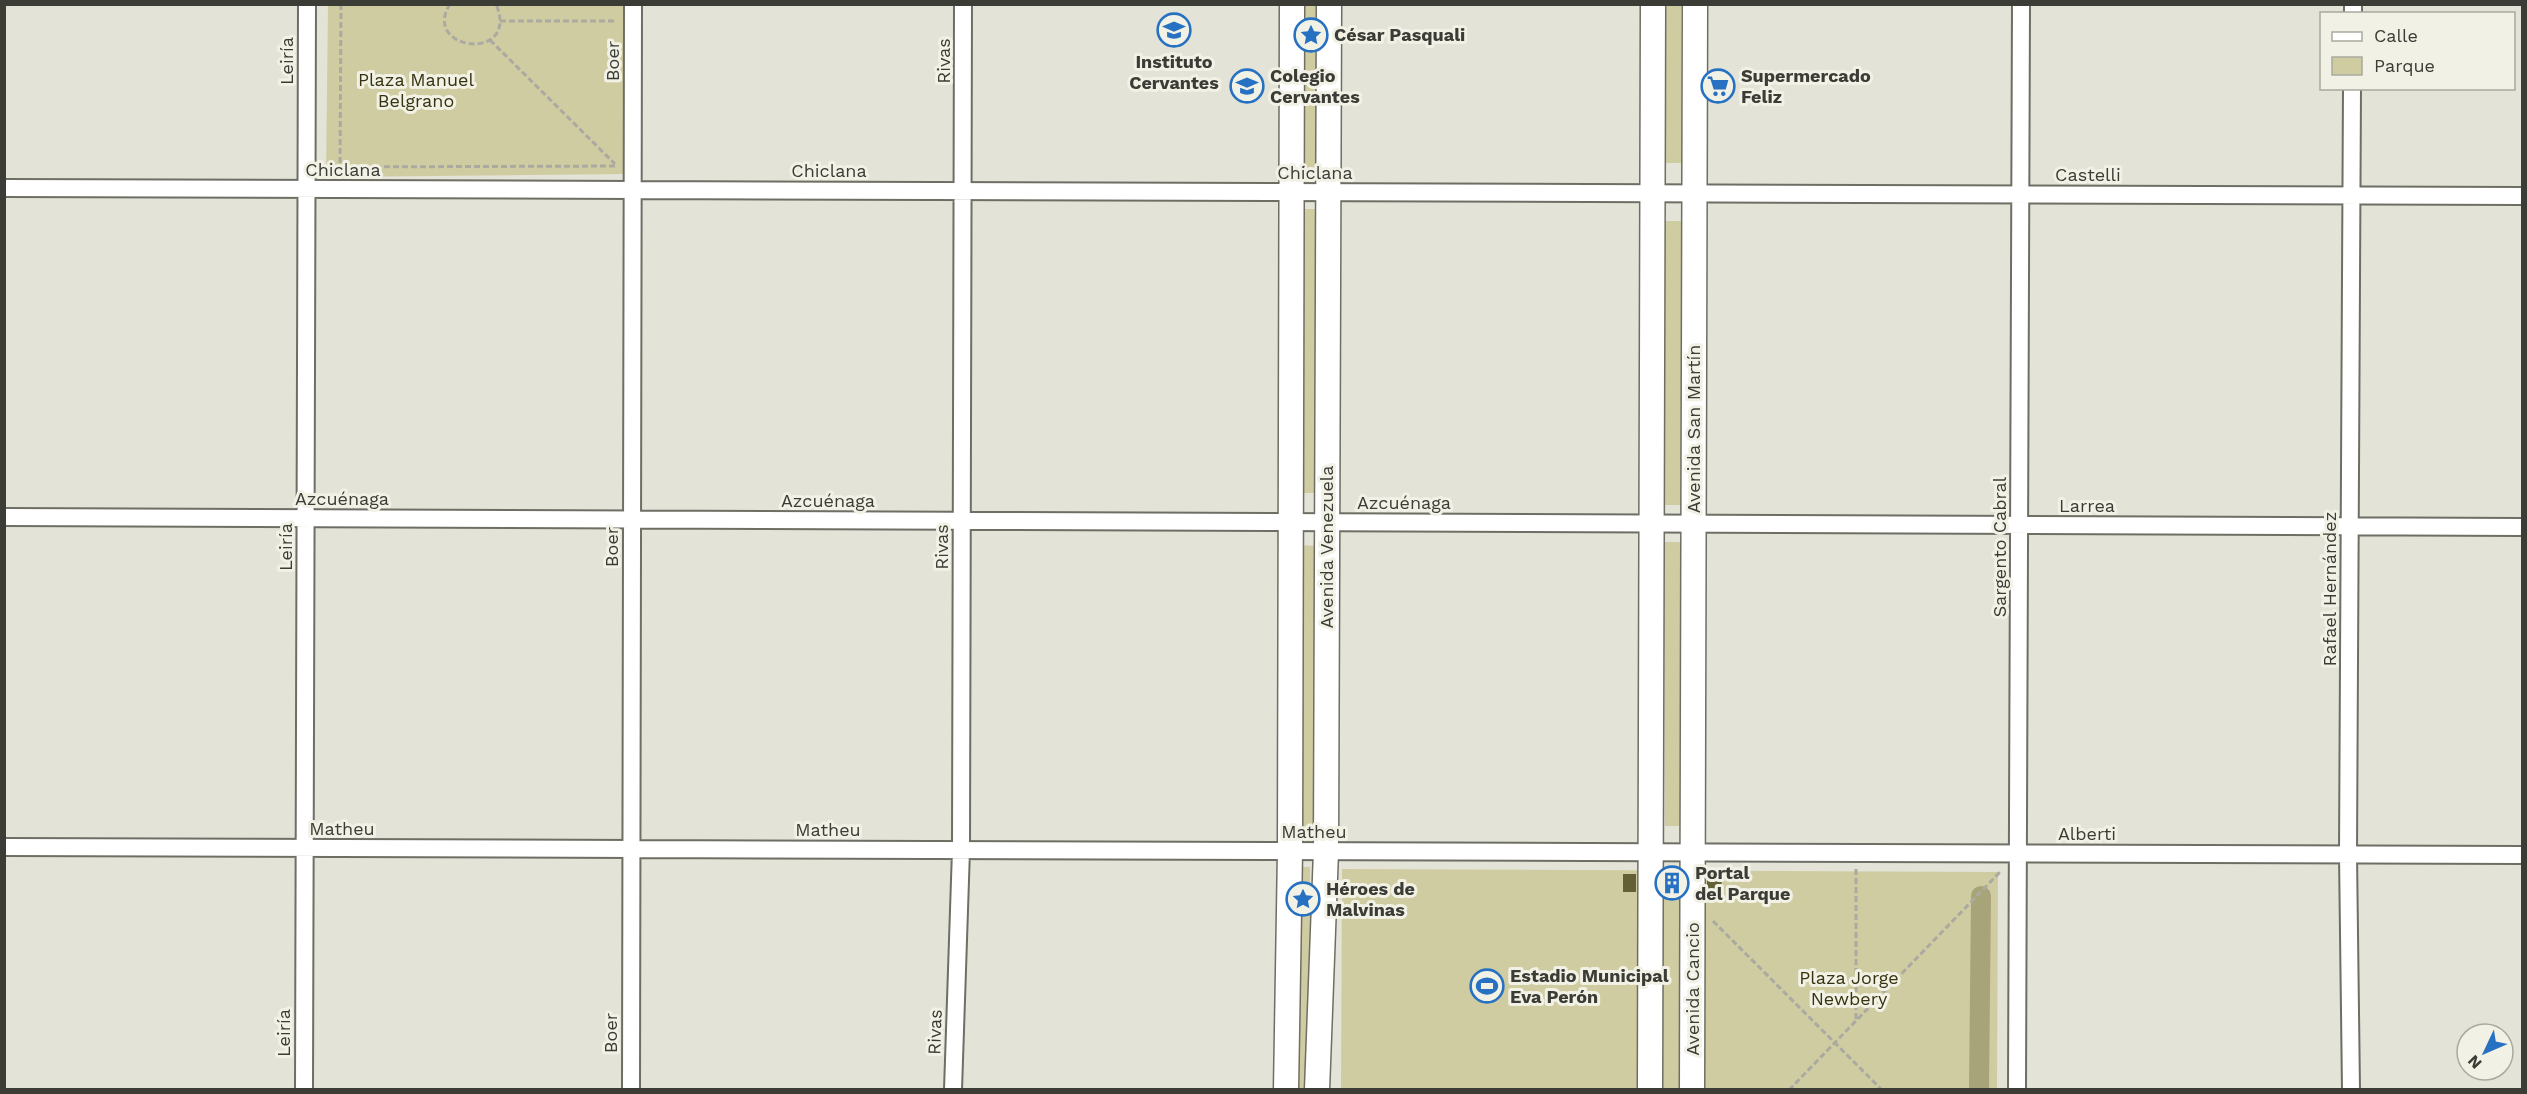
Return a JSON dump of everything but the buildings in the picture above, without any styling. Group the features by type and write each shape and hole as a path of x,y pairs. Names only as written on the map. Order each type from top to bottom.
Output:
{"street":[{"name":"Leiría","path":"304,1089 307,4"},
{"name":"Boer","path":"631,1089 633,4"},
{"name":"Rivas","path":"953,1089 961,850 963,4"},
{"name":"Avenida Venezuela","path":"1286,1089 1290,851 1292,4"},
{"name":"Avenida Venezuela","path":"1317,1089 1326,851 1329,4"},
{"path":"1650,1089 1653,4"},
{"name":"Avenida San Martín","path":"1693,853 1695,4"},
{"name":"Sargento Cabral","path":"2017,1089 2021,4"},
{"name":"Rafael Hernández","path":"2351,1089 2348,855 2352,90"},
{"name":"Chiclana","path":"4,188 1653,193"},
{"name":"Castelli","path":"1653,193 2523,196"},
{"name":"Azcuénaga","path":"4,517 1652,524"},
{"name":"Larrea","path":"1652,524 2523,527"},
{"name":"Matheu","path":"4,848 1652,852"},
{"name":"Alberti","path":"1652,852 2523,855"},
{"name":"Avenida Cancio","path":"1692,1089 1693,853"}],"path":[{"path":"341,4 340,167 617,166"},
{"path":"450,4 445,18 452,36 462,44 472,46 490,40 498,30 500,21 496,4"},
{"path":"500,21 617,21"},
{"path":"490,40 617,166 633,190"},
{"path":"1856,853 1856,1020"},
{"path":"1789,1089 2018,854"},
{"path":"1693,901 1882,1089"}],"green space":[{"name":"Plaza Manuel Belgrano","path":"328,5 629,5 628,174 326,177"},
{"path":"1302,5 1319,5 1320,168 1302,168"},
{"path":"1664,5 1681,5 1682,163 1664,163"},
{"path":"1299,209 1317,209 1318,493 1300,493"},
{"path":"1664,221 1681,221 1682,505 1664,505"},
{"path":"1664,542 1682,542 1683,826 1665,826"},
{"path":"1299,545 1317,546 1317,830 1300,829"},
{"path":"1293,867 1310,867 1311,1089 1293,1089"},
{"name":"Plaza Jorge Newbery","path":"1342,869 1998,872 1997,1089 1341,1090"}],"waterway":[{"path":"1979,1090 1981,896"}],"place":[{"name":"Instituto Cervantes","path":"1174,30"},
{"name":"César Pasquali","path":"1311,35"},
{"name":"Colegio Cervantes","path":"1247,86"},
{"name":"Supermercado Feliz","path":"1718,86"},
{"name":"Portal del Parque","path":"1672,883"},
{"name":"Héroes de Malvinas","path":"1303,899"},
{"name":"Estadio Municipal Eva Perón","path":"1487,986"}]}
